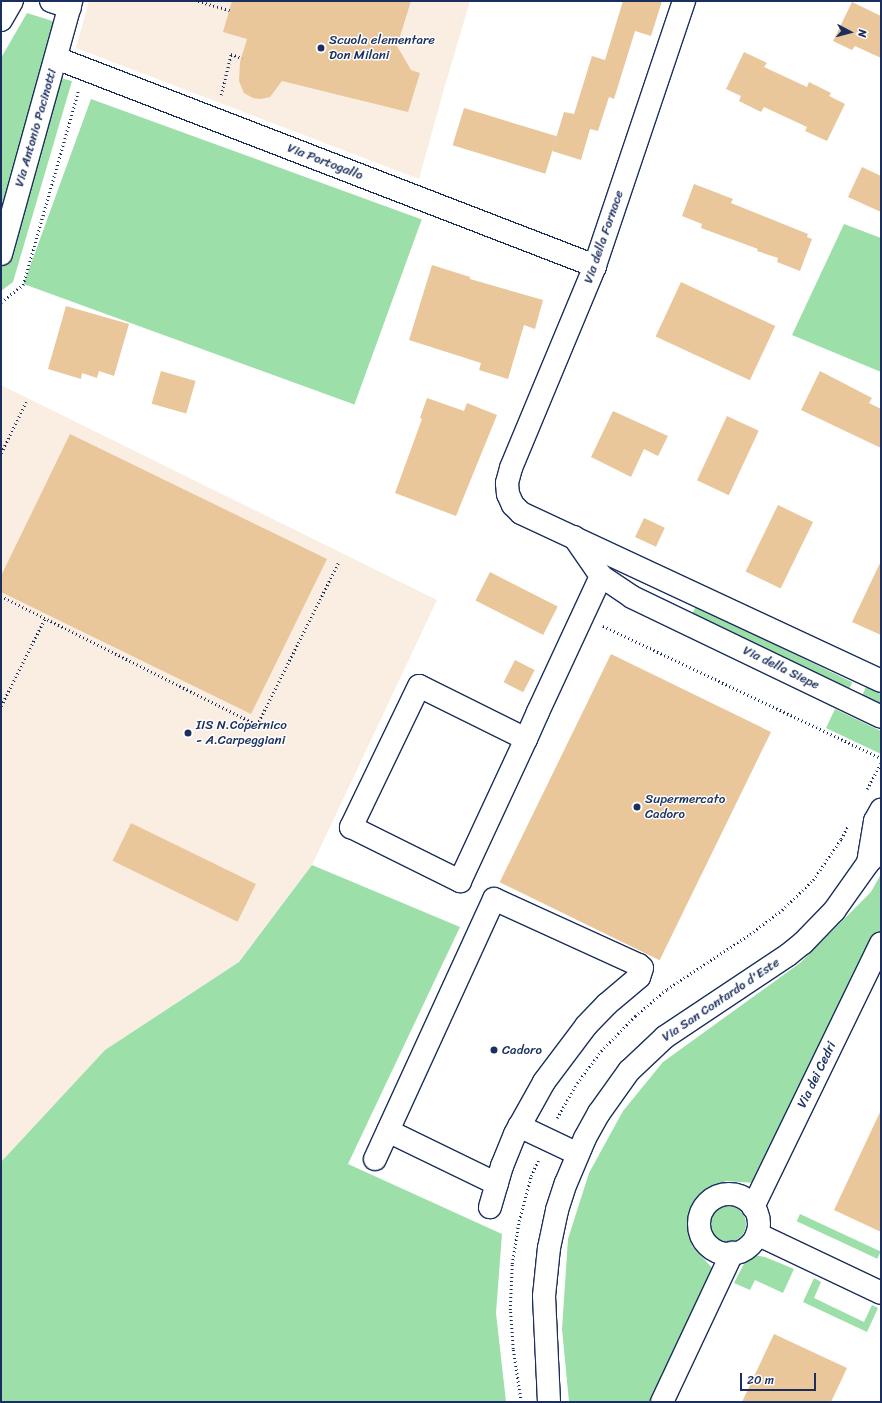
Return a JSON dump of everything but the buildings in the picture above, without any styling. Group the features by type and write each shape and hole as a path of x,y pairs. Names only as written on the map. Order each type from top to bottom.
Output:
{"street":[{"path":"1,20 12,1"},
{"name":"Via della Fornace","path":"573,536 521,513 513,505 508,494 507,483 511,468 595,266 684,1"},
{"name":"Via Antonio Pacinotti","path":"1,254 56,58 64,3"},
{"name":"Via Portogallo","path":"56,58 595,266"},
{"path":"573,536 881,681"},
{"name":"Via della Siepe","path":"573,536 601,576 632,597 881,717"},
{"path":"632,597 645,570"},
{"path":"526,738 419,686 352,827 460,881 601,576"},
{"path":"681,620 694,593"},
{"path":"875,856 875,821 881,810"},
{"name":"Via San Contardo d'Este","path":"549,1402 544,1296 546,1273 557,1210 578,1154 599,1113 613,1091 642,1058 665,1037 687,1021 783,959 803,943 819,928 846,896 875,856"},
{"path":"375,1159 494,899 639,965 642,968 639,977 607,1004 569,1048 544,1082 519,1126 502,1166 490,1207"},
{"name":"Via dei Cedri","path":"753,1207 881,943"},
{"path":"519,1126 578,1154"},
{"path":"388,1131 497,1184"},
{"path":"728,1194 737,1195 746,1200 753,1207 758,1224 757,1234 751,1243 744,1249 732,1253 717,1251 704,1240 700,1231 700,1214 711,1199 728,1194"},
{"path":"757,1234 881,1293"},
{"path":"662,1402 732,1253"}],"path":[{"path":"198,1 230,10"},
{"path":"215,119 231,54 242,58"},
{"path":"1,302 23,285 79,86 82,68"},
{"path":"1,453 26,402"},
{"path":"1,596 257,725 338,563"},
{"path":"583,616 881,758"},
{"path":"1,706 45,618"}],"shaded area":[{"path":"89,1 470,1 419,179 76,48"},
{"name":"IIS N.Copernico - A.Carpeggiani","path":"1,385 437,600 312,865 239,962 105,1050 1,1162"}],"green space":[{"path":"27,13 59,23 1,212 1,58"},
{"path":"57,77 72,81 13,282 1,291 1,271"},
{"path":"91,99 422,219 354,405 24,284"},
{"path":"844,224 881,238 881,372 792,335"},
{"path":"696,606 852,682 847,694 690,618"},
{"path":"866,687 881,694 881,708 861,698"},
{"path":"835,709 881,731 881,754 826,728"},
{"path":"312,865 460,927 348,1164 502,1234 496,1313 506,1402 1,1402 1,1162 105,1050 239,962"},
{"path":"881,874 881,939 755,1183 726,1181 703,1194 691,1217 692,1246 715,1271 653,1402 569,1402 562,1329 568,1239 589,1173 623,1111 663,1062 800,963 871,892"},
{"path":"732,1206 741,1211 745,1217 745,1231 741,1237 732,1242 724,1242 715,1237 711,1231 710,1220 715,1211 721,1207"},
{"path":"800,1214 881,1252 877,1259 797,1221"},
{"path":"753,1255 765,1257 794,1269 783,1293 755,1280 750,1290 734,1283 746,1260"},
{"path":"814,1278 821,1282 814,1298 864,1322 872,1305 878,1308 867,1332 803,1302"}],"place":[{"name":"Scuola elementare Don Milani","path":"321,48"},
{"name":"IIS N.Copernico - A.Carpeggiani","path":"188,733"},
{"name":"Supermercato Cadoro","path":"637,807"},
{"name":"Cadoro","path":"494,1050"}]}
